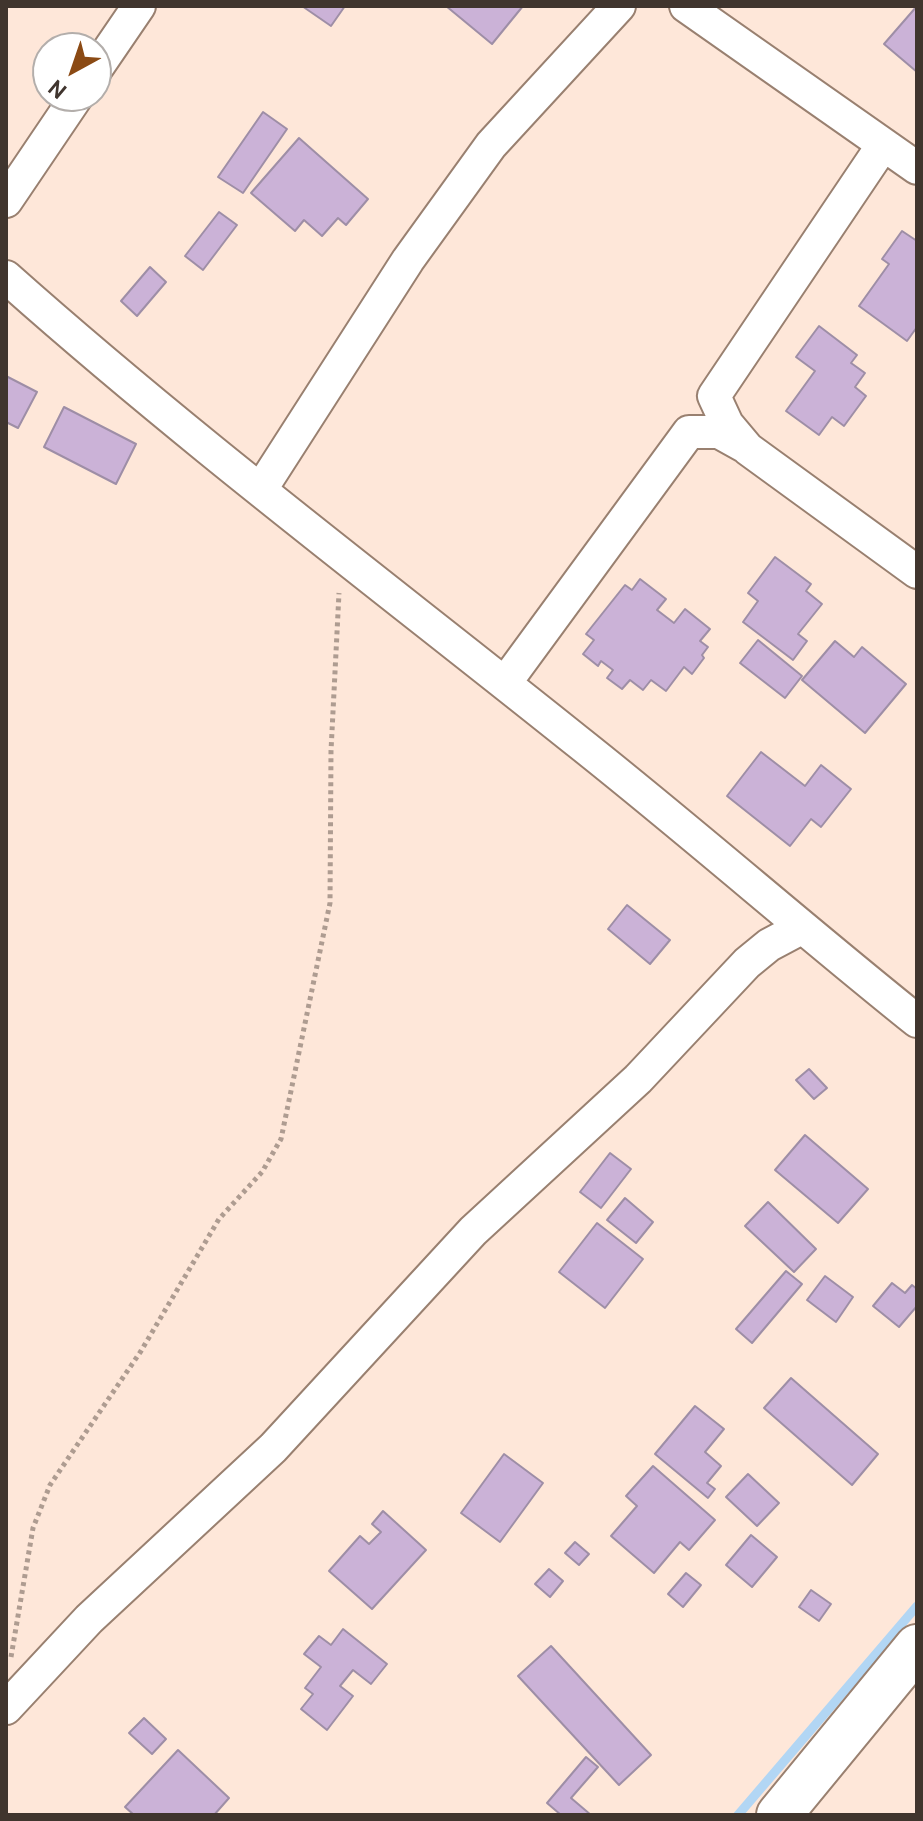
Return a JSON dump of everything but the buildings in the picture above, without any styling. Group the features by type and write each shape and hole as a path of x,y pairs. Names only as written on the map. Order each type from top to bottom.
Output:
{"main road":[{"path":"779,1815 917,1647"}],"street":[{"path":"112,46 139,6"},
{"path":"261,489 399,273 491,145 619,6"},
{"path":"686,6 722,16 883,145 917,168"},
{"path":"6,201 66,112"},
{"path":"505,683 689,432 883,145"},
{"path":"6,277 261,489 682,824 801,928 917,1021"},
{"path":"714,396 727,424 748,449"},
{"path":"689,432 719,432 748,449 917,572"},
{"path":"6,1708 89,1619 273,1448 473,1231 638,1079 747,963 769,945 801,928"}],"path":[{"path":"11,1660 33,1528 50,1485 141,1351 219,1219 262,1172 281,1139 330,903 331,751 341,552"}],"waterway":[{"path":"738,1815 917,1606"}]}
